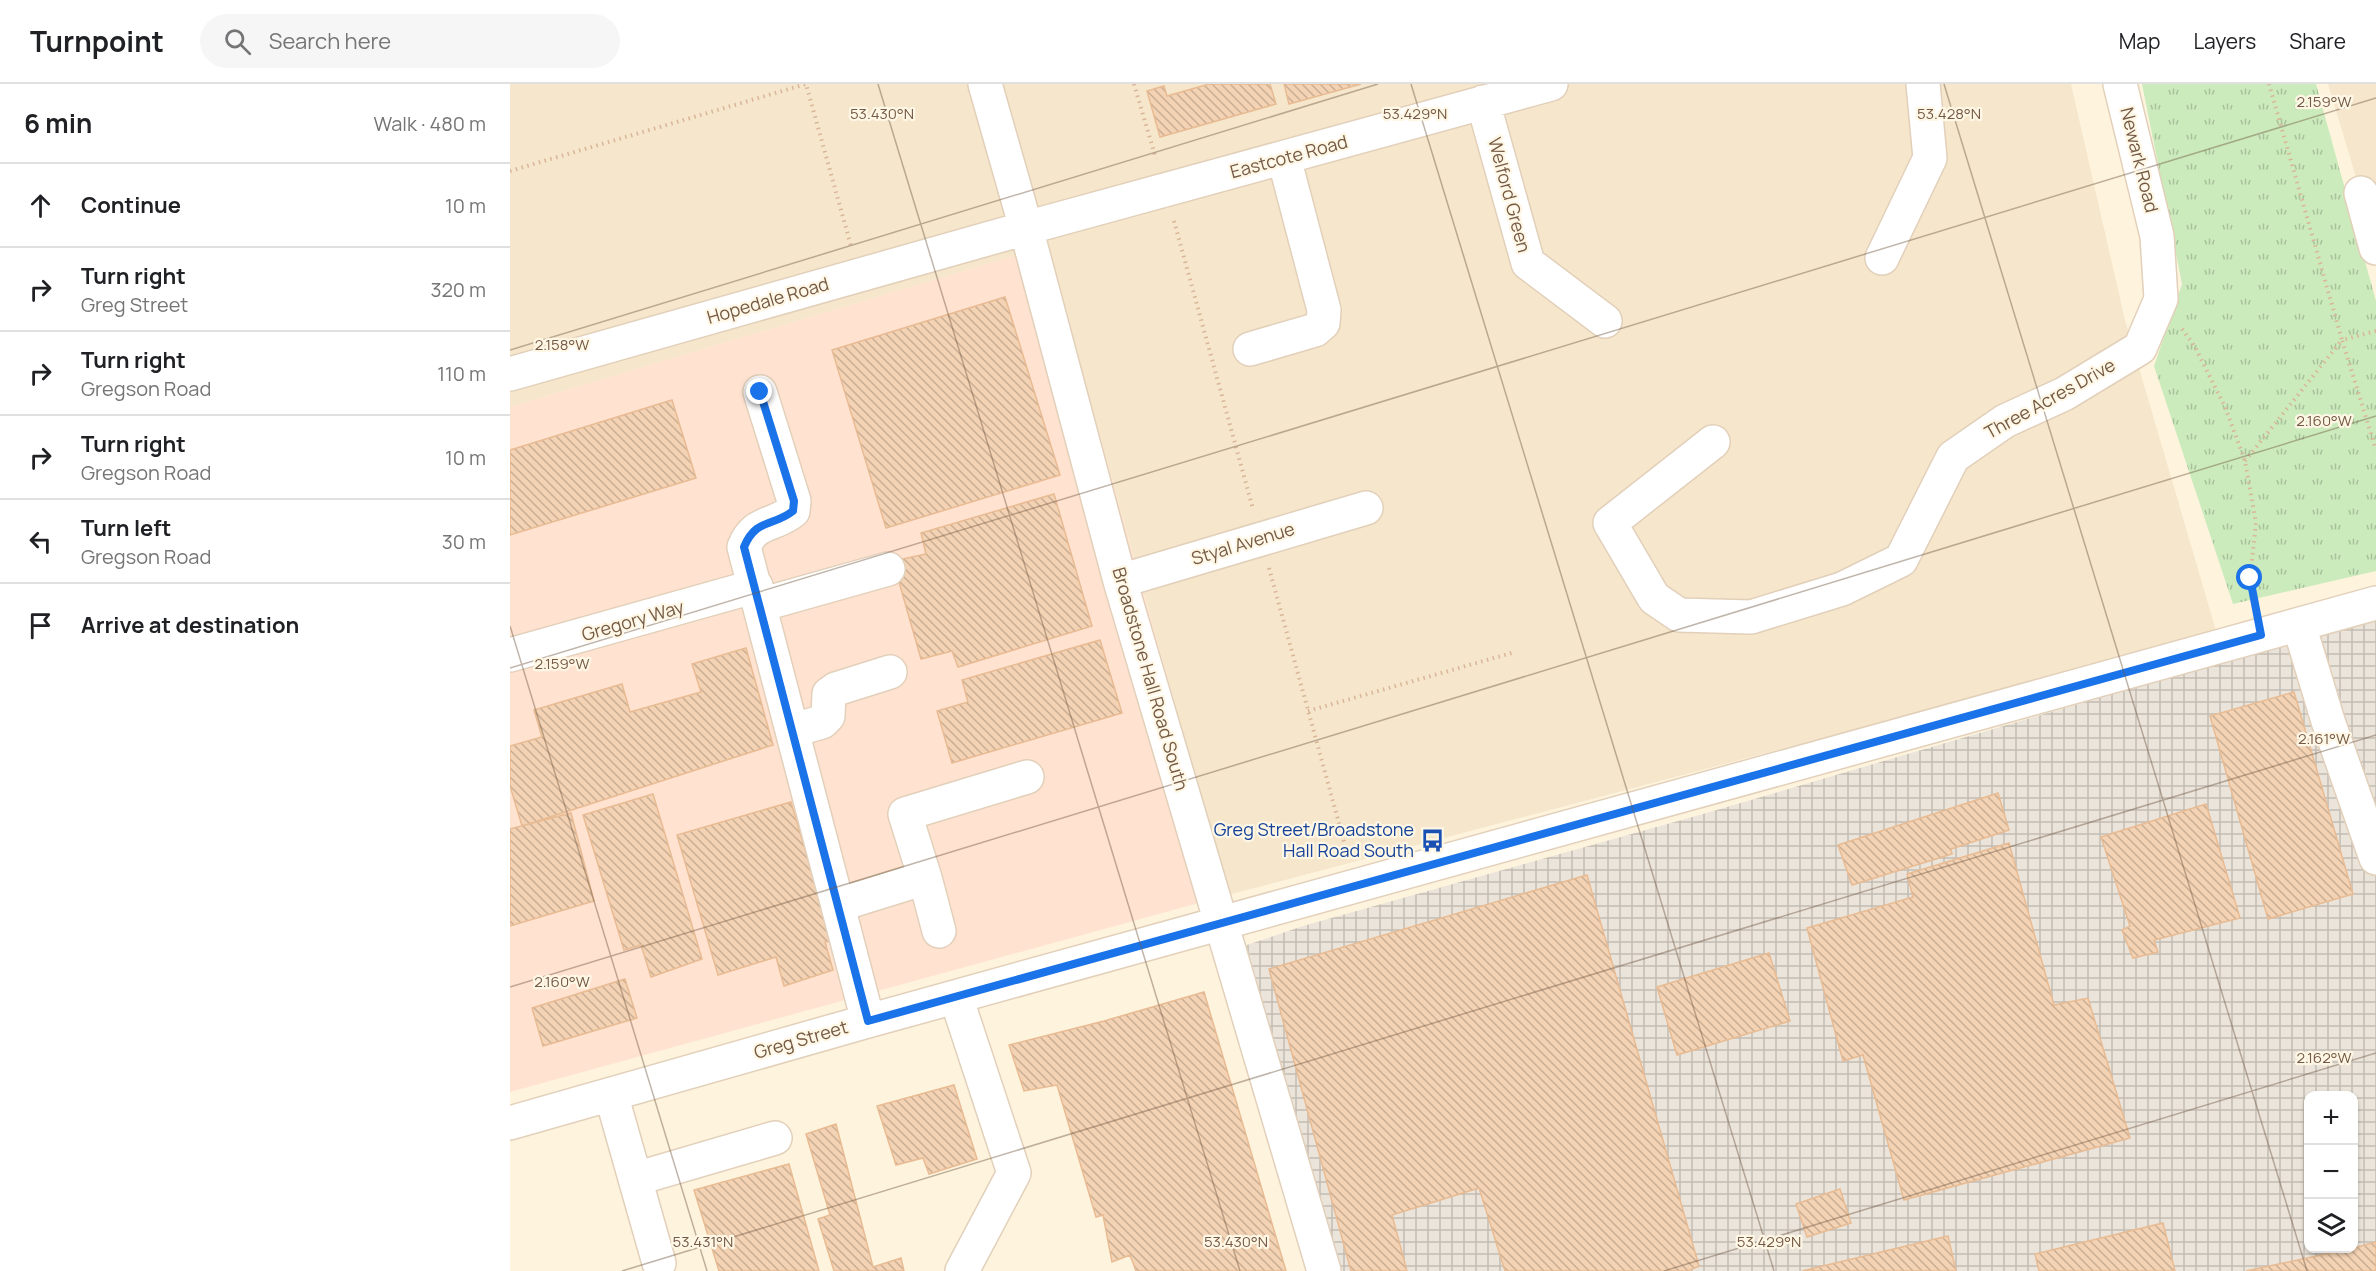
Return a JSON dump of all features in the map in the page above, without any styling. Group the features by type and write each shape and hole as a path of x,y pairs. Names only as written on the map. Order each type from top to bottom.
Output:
{"street":[{"name":"Broadstone Hall Road South","path":"985,84 1026,228 1120,581 1324,1271"},
{"name":"Eastcote Road","path":"1026,228 1551,84"},
{"path":"1882,258 1929,158 1923,84"},
{"name":"Newark Road","path":"2120,84 2157,236"},
{"name":"Welford Green","path":"1483,102 1528,263 1605,321"},
{"path":"1250,350 1315,330 1323,323 1324,310 1284,158"},
{"path":"2361,194 2376,248"},
{"name":"Hopedale Road","path":"510,374 1026,228"},
{"name":"Three Acres Drive","path":"1713,442 1610,523 1654,598 1679,615 1751,616 1842,589 1901,560 1953,457 2005,421 2064,394 2140,348 2161,299 2157,236"},
{"path":"760,392 794,501 793,511 784,518 762,525 749,536 744,547 868,1021"},
{"name":"Styal Avenue","path":"1120,581 1366,508"},
{"name":"Gregory Way","path":"510,655 758,596 888,569"},
{"name":"Greg Street","path":"510,1123 868,1021 2376,603"},
{"path":"2299,625 2328,721 2376,858"},
{"path":"793,730 822,722 828,716 829,694 836,689 890,672"},
{"path":"939,931 905,814 1027,777"},
{"path":"838,905 925,878"},
{"path":"956,997 1014,1173 962,1271"},
{"path":"611,1094 659,1263"},
{"path":"635,1179 775,1138"}],"path":[{"path":"510,171 806,84 859,276"},
{"path":"1134,84 1166,190 1356,886"},
{"path":"2269,84 2376,450"},
{"path":"2161,299 2195,347 2225,407 2245,461 2256,523 2250,578 2261,635"},
{"path":"2245,461 2342,340 2376,331"},
{"path":"1308,711 1515,652"}],"shaded area":[{"path":"510,84 2071,84 2125,320 2217,634 1228,895 1047,246 510,407"},
{"path":"2328,84 2376,84 2376,244"},
{"path":"1047,246 1228,895 510,1092 510,407"},
{"path":"2376,620 2376,1271 1338,1271 1241,947 1303,926 1703,814 2208,666"}],"green space":[{"path":"2142,84 2316,84 2376,301 2376,571 2233,604 2154,366 2182,284"}],"building":[{"path":"1209,84 1270,84 1276,104 1160,137 1147,91 1164,86 1167,96"},
{"path":"1284,84 1361,84 1289,104"},
{"path":"1005,297 1060,475 886,528 832,350"},
{"path":"672,400 696,478 510,535 510,450"},
{"path":"1054,494 1092,626 958,667 952,651 921,659 893,561 926,554 921,533"},
{"path":"1100,640 1122,713 952,763 937,711 968,702 962,680"},
{"path":"746,648 773,745 522,826 510,786 510,746 542,737 534,710 622,684 630,712 701,692 692,664"},
{"path":"2294,692 2353,894 2268,919 2210,716"},
{"path":"1998,793 2009,830 1951,849 1952,854 1852,885 1838,845"},
{"path":"653,794 702,959 651,977 641,945 624,950 583,815"},
{"path":"791,802 832,941 825,942 833,970 784,986 776,957 718,975 677,835"},
{"path":"2206,804 2240,918 2154,940 2158,952 2133,958 2122,930 2130,926 2101,837"},
{"path":"571,813 594,901 510,926 510,829"},
{"path":"2009,843 2054,1005 2088,998 2130,1138 1904,1200 1863,1055 1843,1061 1807,928 1913,897 1907,874"},
{"path":"1587,875 1699,1266 1688,1271 1505,1271 1479,1188 1392,1215 1407,1271 1351,1271 1269,969"},
{"path":"1769,953 1790,1021 1677,1055 1657,987"},
{"path":"625,979 637,1018 543,1046 532,1008"},
{"path":"1204,992 1286,1271 1136,1271 1130,1255 1112,1262 1103,1215 1096,1217 1057,1085 1024,1091 1009,1045"},
{"path":"954,1085 977,1159 929,1174 923,1158 896,1165 877,1106"},
{"path":"836,1124 873,1267 901,1258 904,1271 834,1271 818,1219 830,1215 806,1134"},
{"path":"789,1164 819,1271 719,1271 694,1190"},
{"path":"1840,1189 1851,1223 1807,1237 1796,1204"},
{"path":"2163,1223 2175,1271 2039,1271 2035,1254"},
{"path":"1948,1236 1956,1271 1802,1271"},
{"path":"2376,1242 2376,1271 2246,1271 2331,1253 2358,1253 2358,1247"}],"place":[{"name":"Greg Street/Broadstone Hall Road South","path":"1432,840"}],"route":[{"path":"760,392 794,501 793,511 784,518 762,525 749,536 744,547 868,1021 2261,635 2250,578"}]}
